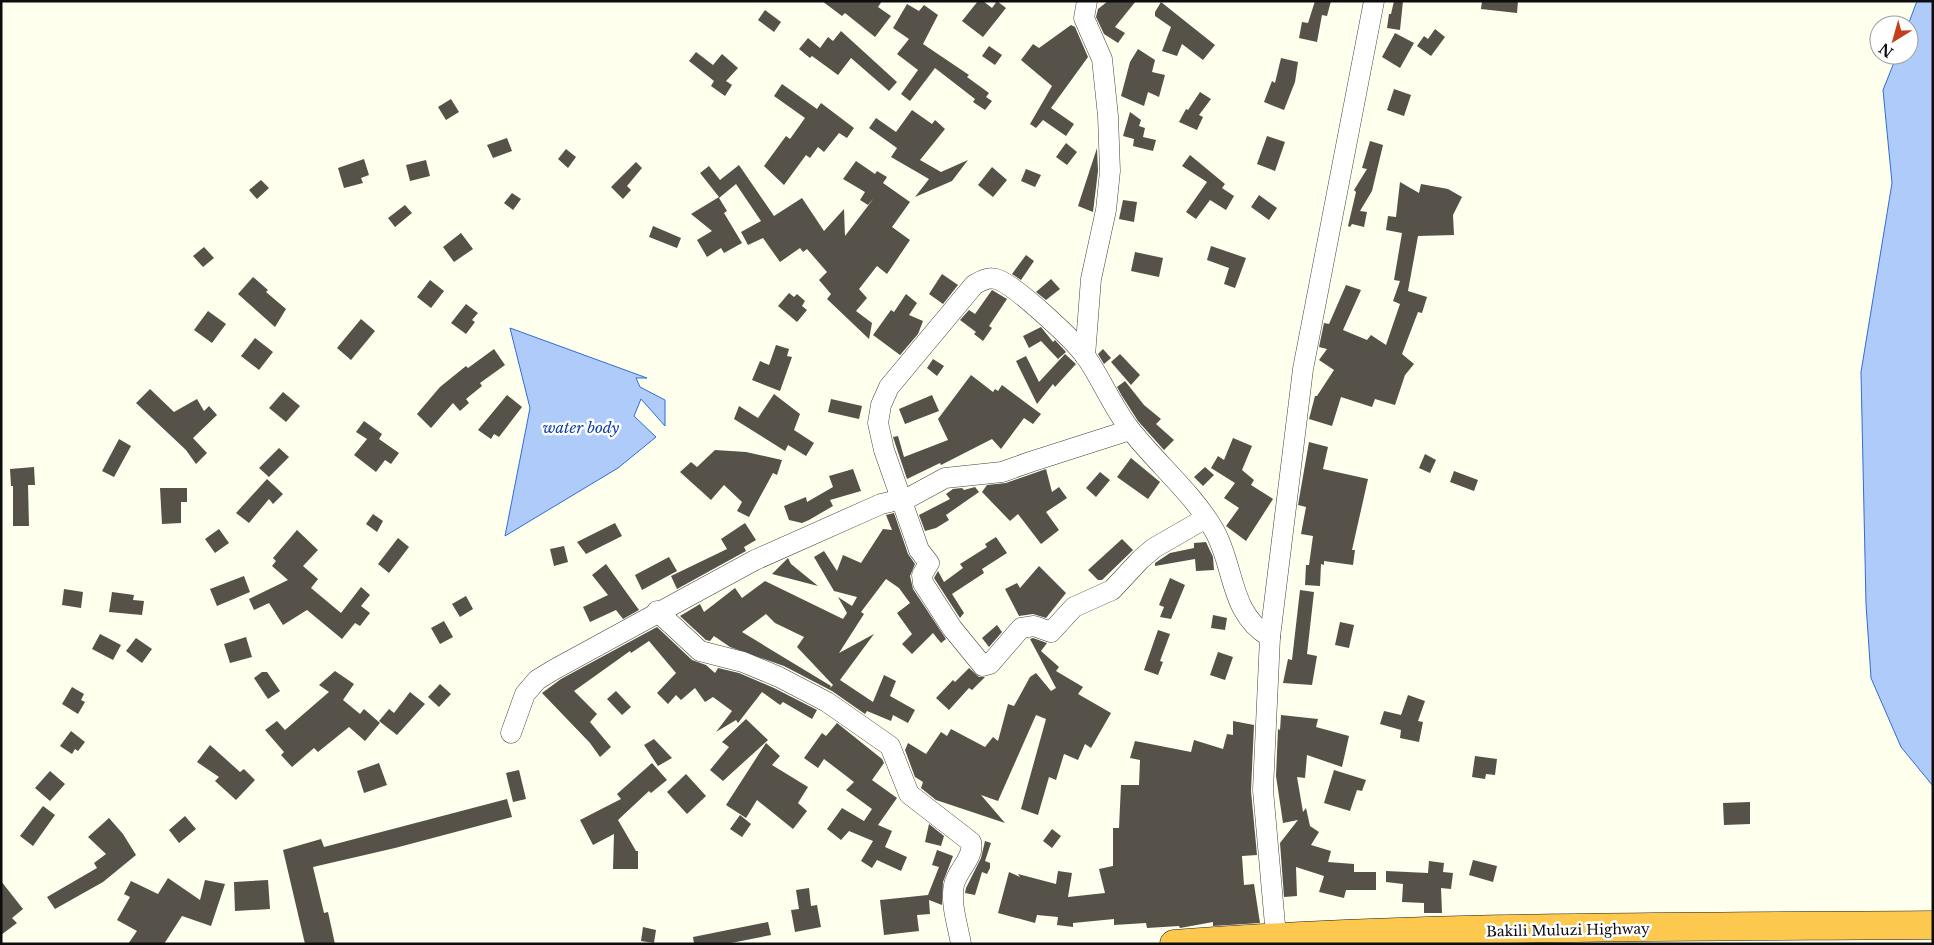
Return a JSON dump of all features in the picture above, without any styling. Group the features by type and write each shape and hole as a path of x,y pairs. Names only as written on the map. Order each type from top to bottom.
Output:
{"highway":[{"name":"Bakili Muluzi Highway","path":"1174,944 1276,936 1306,940 1551,930 1933,925"}],"street":[{"path":"1085,356 1091,279 1106,210 1110,171 1108,116 1102,59 1084,18 1087,1"},
{"path":"1276,936 1263,790 1270,637 1303,369 1374,1"},
{"path":"1206,518 1154,548 1112,590 1074,607 1051,632 1034,626 1021,628 990,664 983,666 952,628 923,583 922,575 929,563 919,550 884,450 878,423 881,405 889,387 974,285 992,278 1005,284 1032,302 1085,356 1117,412 1130,430 1206,518 1220,543 1242,608 1254,627 1270,637"},
{"path":"511,733 525,694 537,680 585,650 755,560 843,519 881,504 894,501 901,502 946,478 1016,468 1130,430"},
{"path":"657,611 700,651 742,662 779,677 827,702 890,746 909,794 971,842 973,848 954,885 954,900 961,944"}],"water":[{"path":"1917,1 1933,1 1933,786 1901,747 1871,678 1866,604 1861,372 1892,183 1883,90 1893,65 1919,65 1919,15 1912,15"},
{"name":"water body","path":"510,328 647,378 636,378 640,387 665,400 665,426 641,399 634,416 656,437 618,468 505,536 530,408"}],"building":[{"path":"822,1 882,1 878,7 891,16 875,37 845,13 842,16"},
{"path":"978,1 983,1 992,8 997,1 1006,8 983,37 962,21"},
{"path":"1108,1 1136,1 1115,27 1125,33 1118,43 1104,34 1096,17 1098,9"},
{"path":"1315,1 1331,1 1327,16 1322,15 1317,42 1299,38 1302,22 1308,23"},
{"path":"1394,1 1403,1 1400,30 1387,28 1389,14 1391,14"},
{"path":"1482,1 1518,1 1517,13 1481,9"},
{"path":"1161,2 1215,45 1203,60 1182,44 1177,56 1162,51 1171,27 1155,16 1155,12"},
{"path":"907,4 919,11 924,5 938,15 923,44 969,75 967,77 989,93 986,97 992,101 985,110 973,102 975,99 935,68 910,101 901,94 918,70 897,54 909,39 893,28"},
{"path":"765,10 781,22 774,32 758,20"},
{"path":"1071,25 1075,27 1088,57 1051,108 1074,124 1066,136 1043,120 1036,128 1030,124 1052,86 1021,60 1033,44 1039,48"},
{"path":"1435,29 1445,37 1431,56 1417,46 1424,36 1428,39"},
{"path":"841,31 897,82 889,91 851,58 838,75 799,49 808,38 820,48 828,37 833,41"},
{"path":"1395,33 1414,43 1400,68 1382,57"},
{"path":"989,46 1002,55 995,65 982,56"},
{"path":"1138,49 1155,60 1152,72 1165,75 1159,97 1148,92 1144,106 1121,96 1130,62"},
{"path":"696,52 713,65 722,54 738,68 726,81 732,85 725,96 711,86 714,81 689,61"},
{"path":"1281,58 1298,62 1295,82 1284,110 1264,102 1272,81 1275,83"},
{"path":"782,84 817,109 821,103 854,128 847,138 839,133 824,152 818,147 810,158 806,155 784,185 764,166 786,136 790,139 805,118 774,96"},
{"path":"1394,89 1411,95 1404,116 1387,110"},
{"path":"1200,92 1211,99 1199,115 1203,117 1197,130 1179,122 1186,109 1188,110"},
{"path":"451,99 459,112 446,120 438,107"},
{"path":"912,110 932,124 935,120 945,129 920,160 941,172 968,160 952,181 915,197 929,179 891,157 897,148 869,128 876,118 896,132"},
{"path":"1130,112 1141,120 1139,126 1145,128 1143,137 1156,140 1153,151 1133,146 1134,139 1123,136"},
{"path":"1267,136 1285,142 1275,171 1257,164"},
{"path":"507,138 512,151 493,158 487,145"},
{"path":"1370,141 1383,145 1372,191 1360,211 1367,212 1364,227 1352,224 1350,227 1348,226 1356,192 1354,190 1367,169 1362,168"},
{"path":"1066,143 1077,152 1067,165 1056,157"},
{"path":"1097,148 1098,171 1093,212 1078,206"},
{"path":"566,149 576,157 568,168 558,159"},
{"path":"1190,155 1225,184 1222,188 1234,196 1226,210 1210,200 1196,219 1186,212 1207,182 1182,166"},
{"path":"364,159 369,175 361,178 363,183 344,188 338,168"},
{"path":"426,160 430,176 410,181 406,165"},
{"path":"856,161 875,174 877,171 887,177 883,183 910,202 892,227 910,240 887,274 877,266 859,289 867,298 856,311 872,323 869,339 827,299 831,294 819,280 827,272 807,249 803,252 800,248 780,262 763,238 748,245 741,232 761,221 736,184 719,198 727,211 724,213 742,243 724,253 721,248 707,257 697,240 712,231 691,214 719,197 700,173 709,166 720,180 739,165 774,216 802,198 824,231 844,209 845,236 874,198 868,205 860,200 865,192 843,179"},
{"path":"636,162 642,168 627,186 631,190 623,199 611,187"},
{"path":"992,167 1007,180 993,197 978,185"},
{"path":"1026,169 1041,175 1035,187 1021,181"},
{"path":"261,180 269,188 257,199 249,190"},
{"path":"1400,182 1419,193 1421,184 1448,189 1462,197 1453,215 1454,235 1418,236 1408,291 1427,297 1422,313 1418,312 1402,354 1414,364 1405,375 1395,405 1375,399 1372,407 1341,397 1332,426 1309,419 1315,396 1317,396 1334,370 1319,360 1327,349 1319,347 1324,323 1329,324 1346,285 1361,290 1343,330 1367,340 1371,335 1386,345 1400,304 1393,301 1400,281 1394,280 1402,233 1386,230 1388,216 1396,217"},
{"path":"512,193 521,199 513,210 504,203"},
{"path":"1259,195 1277,208 1269,220 1251,207"},
{"path":"1123,200 1137,202 1134,222 1119,219"},
{"path":"405,205 412,213 395,227 388,218"},
{"path":"653,226 681,238 677,248 649,237"},
{"path":"461,233 473,249 454,262 443,247"},
{"path":"1211,246 1246,258 1235,288 1224,284 1229,268 1207,260"},
{"path":"204,247 214,258 203,267 193,256"},
{"path":"1135,252 1163,258 1159,277 1131,271"},
{"path":"1026,255 1034,261 1021,280 1012,274"},
{"path":"942,274 958,285 943,304 929,294"},
{"path":"253,277 268,290 266,292 286,309 275,327 238,294"},
{"path":"1051,279 1060,289 1046,300 1036,292"},
{"path":"430,280 444,291 431,308 417,297"},
{"path":"992,290 1007,299 989,326 992,328 983,341 974,334 976,332 960,320 969,310 975,314"},
{"path":"789,293 794,297 797,294 805,301 802,306 807,310 797,322 778,306"},
{"path":"906,294 917,303 909,315 923,321 918,334 900,355 873,335 891,310 894,312"},
{"path":"466,304 478,313 472,320 475,322 466,334 451,323"},
{"path":"208,311 226,324 212,343 194,330"},
{"path":"361,319 375,331 351,360 337,348"},
{"path":"1041,327 1053,342 1055,340 1066,352 1058,359 1041,341 1029,348 1023,336"},
{"path":"255,338 273,352 259,370 241,356"},
{"path":"776,345 789,349 787,356 792,357 780,391 752,380 760,361 769,365"},
{"path":"494,349 505,365 480,383 482,386 466,399 469,403 460,411 453,403 431,428 417,414 440,387 466,366 468,368"},
{"path":"1103,349 1111,358 1104,364 1098,354"},
{"path":"1065,354 1076,364 1055,387 1053,384 1037,404 1016,361 1026,356 1039,382"},
{"path":"1120,354 1140,375 1131,385 1111,362"},
{"path":"933,359 944,366 937,376 927,368"},
{"path":"971,375 993,392 995,389 998,391 1002,385 1041,414 1033,424 1024,418 1001,449 992,439 941,465 940,463 907,479 893,437 898,436 904,457 948,440 938,419"},
{"path":"1125,381 1144,405 1161,419 1156,424 1174,440 1164,450 1138,421 1122,396 1117,387"},
{"path":"150,389 174,412 197,399 204,411 209,406 217,415 193,438 207,453 196,464 186,450 136,403"},
{"path":"283,392 300,406 286,422 269,408"},
{"path":"774,394 800,414 794,430 814,443 806,456 788,445 785,451 734,419 739,406 758,418"},
{"path":"507,395 522,407 499,437 494,434 491,439 478,430"},
{"path":"932,395 939,411 905,424 899,409"},
{"path":"831,399 862,406 859,419 828,412"},
{"path":"364,421 382,434 379,439 399,453 391,464 385,460 376,472 354,455 367,439 356,432"},
{"path":"1233,438 1252,446 1242,470 1254,480 1251,485 1273,499 1246,541 1226,526 1239,508 1224,498 1235,483 1211,468 1218,456 1224,460"},
{"path":"119,439 131,446 114,477 102,471"},
{"path":"1309,442 1328,447 1323,469 1368,479 1352,550 1355,550 1353,565 1324,561 1324,565 1321,564 1320,586 1305,585 1306,565 1309,565 1313,536 1301,534 1306,507 1298,505"},
{"path":"279,448 289,457 269,477 259,468"},
{"path":"715,450 746,452 782,460 777,475 773,473 749,517 737,511 742,502 724,485 711,500 680,472 691,462 697,467"},
{"path":"1425,454 1436,460 1430,473 1419,468"},
{"path":"1131,458 1160,482 1148,499 1117,477"},
{"path":"34,467 35,485 28,485 29,526 13,526 13,486 11,486 10,469"},
{"path":"1205,467 1214,475 1203,486 1194,477"},
{"path":"853,469 861,491 830,500 833,506 802,523 789,520 784,506 806,497 807,502 833,487 829,476"},
{"path":"1046,469 1052,492 1059,487 1067,498 1046,512 1059,530 1041,544 1018,514 1010,521 982,492 987,485 1006,483"},
{"path":"1454,471 1478,480 1474,491 1450,482"},
{"path":"1100,472 1110,480 1096,497 1086,488"},
{"path":"267,479 283,494 273,504 269,499 249,523 236,513"},
{"path":"975,487 979,492 946,515 949,520 936,528 925,531 919,515 950,499 946,494 953,489 962,488 964,490"},
{"path":"160,488 187,488 187,502 181,502 181,523 162,524"},
{"path":"894,513 908,554 915,564 910,576 913,589 946,639 941,643 933,633 912,654 902,644 912,634 897,613 910,603 899,588 886,579 861,612 864,614 839,653 874,634 840,680 873,702 884,675 896,681 890,696 915,710 908,723 893,715 891,721 867,711 865,714 832,691 784,666 730,647 714,636 710,641 706,640 680,616 700,604 704,612 735,588 742,598 765,581 843,619 847,613 838,597 852,606 857,597 834,591 814,557 824,551 837,571 843,555 861,563 883,529 892,530 886,515","holes":["766,614 775,623 804,637 797,647 833,685 830,688 831,686 742,632"]},
{"path":"373,514 383,521 377,532 366,524"},
{"path":"615,523 622,536 586,554 577,542"},
{"path":"745,523 756,540 744,547 746,551 677,589 671,576 727,549 721,539"},
{"path":"219,529 229,543 215,553 205,539"},
{"path":"297,530 318,550 303,566 318,579 311,588 341,613 361,587 370,595 361,606 370,613 360,626 355,623 342,639 307,610 283,625 269,603 254,610 249,599 288,580 272,566 276,561 273,558"},
{"path":"996,537 1007,553 982,569 984,573 952,594 964,613 960,618 934,578 938,571 944,582 963,568 960,564 987,547 985,544"},
{"path":"398,538 409,547 389,573 378,564"},
{"path":"1122,539 1133,550 1102,580 1098,580 1088,570"},
{"path":"1206,542 1213,557 1214,570 1196,571 1195,559 1155,566 1155,563 1170,553 1194,548 1194,543"},
{"path":"564,546 568,562 554,566 550,549"},
{"path":"669,557 677,571 642,590 635,575"},
{"path":"788,558 791,564 818,586 772,574"},
{"path":"606,564 639,610 623,619 616,610 590,622 583,607 608,595 592,575"},
{"path":"1039,566 1066,593 1046,618 1033,614 1019,616 1005,589 1017,583 1020,588"},
{"path":"244,576 250,592 217,606 210,589"},
{"path":"1170,578 1185,585 1171,619 1160,617 1164,607 1159,605"},
{"path":"64,589 83,592 81,608 62,605"},
{"path":"1300,590 1314,592 1307,654 1317,656 1312,685 1283,683 1288,659 1292,660"},
{"path":"112,592 134,595 133,600 144,601 142,615 109,612"},
{"path":"466,596 473,609 460,617 452,604"},
{"path":"1213,615 1227,618 1225,630 1211,628"},
{"path":"444,621 453,637 440,644 431,628"},
{"path":"1340,622 1354,625 1349,648 1335,645"},
{"path":"997,625 1002,632 989,647 982,638"},
{"path":"657,627 692,660 706,665 715,673 718,668 739,673 774,688 817,710 812,719 783,702 780,705 762,692 738,723 736,720 716,732 732,711 713,697 705,702 695,688 681,700 676,695 668,704 657,693 676,673 649,641 631,653 630,651 574,691 597,714 590,722 611,747 600,757 590,743 542,693 561,679"},
{"path":"1158,630 1170,634 1160,661 1163,662 1158,675 1144,670"},
{"path":"100,634 121,645 113,660 92,649"},
{"path":"246,637 252,657 230,663 224,644"},
{"path":"136,638 152,649 142,663 126,651"},
{"path":"1033,638 1047,643 1041,651 1059,667 1056,671 1083,687 1078,694 1111,713 1091,748 1085,744 1078,760 1064,754 1056,780 1049,777 1038,815 1021,809 1046,719 1036,715 998,801 981,795 1005,823 936,800 921,788 923,782 915,777 905,750 908,743 926,754 941,732 947,736 951,729 985,747 993,737 998,741 1008,704 1014,706 1030,677 1036,673 1051,691 1056,688 1030,639"},
{"path":"1218,652 1233,657 1225,680 1210,675"},
{"path":"969,668 979,677 985,677 972,690 969,688 949,710 936,698 953,680 955,682"},
{"path":"335,671 354,684 343,700 360,714 364,709 380,723 365,741 349,727 318,752 314,748 292,767 281,755 284,752 265,730 277,721 285,730 329,692 319,685"},
{"path":"262,672 267,672 280,691 268,699 254,678"},
{"path":"440,684 451,694 439,707 428,697"},
{"path":"72,687 84,694 81,700 85,702 78,714 62,704"},
{"path":"616,691 631,707 622,715 607,699"},
{"path":"410,692 425,704 397,735 379,721 389,709 394,713"},
{"path":"1408,695 1425,701 1418,721 1423,722 1419,742 1400,738 1401,730 1380,724 1384,711 1401,715"},
{"path":"1281,715 1318,719 1316,727 1349,736 1342,767 1307,755 1305,778 1297,777 1303,812 1306,808 1310,826 1319,832 1311,845 1331,851 1328,862 1354,864 1354,872 1376,872 1376,890 1346,890 1344,898 1319,892 1324,876 1296,867 1297,896 1284,897 1280,843 1298,820 1283,823 1276,776 1278,729 1280,730"},
{"path":"746,719 768,740 723,781 710,770 729,747 722,742"},
{"path":"1233,721 1254,725 1251,791 1257,855 1242,856 1244,885 1254,884 1260,923 1213,926 1213,922 1180,928 1179,926 1147,928 1146,923 1114,925 1114,919 1073,923 1073,927 1057,925 1058,917 1037,915 1035,923 998,913 1009,872 1020,877 1018,874 1056,884 1058,871 1072,873 1068,897 1105,893 1099,869 1113,866 1113,828 1119,828 1121,785 1139,785 1140,760 1130,758 1135,741 1191,752 1194,740 1223,749 1227,734 1233,735"},
{"path":"837,723 882,759 884,763 872,780 897,798 878,825 892,831 885,847 907,857 901,871 877,860 872,868 861,861 873,841 849,831 841,840 827,829 842,808 864,821 872,809 846,790 854,782 824,759 818,768 804,758 822,733 826,736"},
{"path":"71,731 85,742 78,751 75,749 72,754 60,746"},
{"path":"654,739 672,758 658,766 644,745"},
{"path":"766,743 780,756 772,765 808,787 798,803 807,811 793,829 757,800 746,818 726,805"},
{"path":"210,745 240,772 244,769 255,780 236,800 215,781 219,777 197,762"},
{"path":"1475,756 1497,759 1495,775 1486,774 1485,779 1472,777"},
{"path":"379,763 387,785 364,793 357,771"},
{"path":"652,763 667,780 651,793 649,791 618,820 636,851 638,851 638,869 613,869 614,834 593,845 580,820 621,799 617,794"},
{"path":"519,770 526,799 513,802 506,773"},
{"path":"1334,770 1366,780 1362,791 1357,790 1350,811 1324,803"},
{"path":"50,771 65,784 50,801 35,788"},
{"path":"686,774 706,796 687,814 667,792"},
{"path":"507,799 512,817 395,848 313,867 324,913 328,912 335,944 305,944 283,850 321,839 324,847"},
{"path":"1750,802 1750,824 1724,825 1723,803"},
{"path":"43,806 55,815 33,846 20,836"},
{"path":"740,815 751,824 742,837 730,829"},
{"path":"185,816 196,829 179,843 169,830"},
{"path":"109,818 123,834 136,855 103,882 55,909 47,897 97,868 94,863 106,854 88,837"},
{"path":"929,824 944,836 941,846 925,842"},
{"path":"1052,829 1061,836 1052,848 1043,841"},
{"path":"985,841 991,843 985,861 990,863 990,868 987,874 982,872 975,895 965,893 981,858"},
{"path":"937,850 953,856 943,882 942,905 929,900 930,914 917,915 919,931 884,935 880,900 928,895 939,867 932,865"},
{"path":"1473,860 1497,866 1493,882 1469,875"},
{"path":"1429,861 1444,863 1443,872 1453,873 1451,889 1441,888 1442,913 1424,913 1424,903 1402,902 1403,884 1386,882 1386,871 1428,873"},
{"path":"168,878 200,900 205,880 225,884 211,926 182,916 164,944 128,944 137,931 117,920 130,897 124,894 131,881 158,894"},
{"path":"268,880 270,909 235,911 234,882"},
{"path":"1,881 23,909 12,918 17,923 1,935"},
{"path":"809,888 811,906 817,905 821,927 795,932 791,910 799,909 796,890"},
{"path":"768,922 771,935 726,944 694,944 693,937"},
{"path":"643,927 656,930 654,943 641,941"}]}
